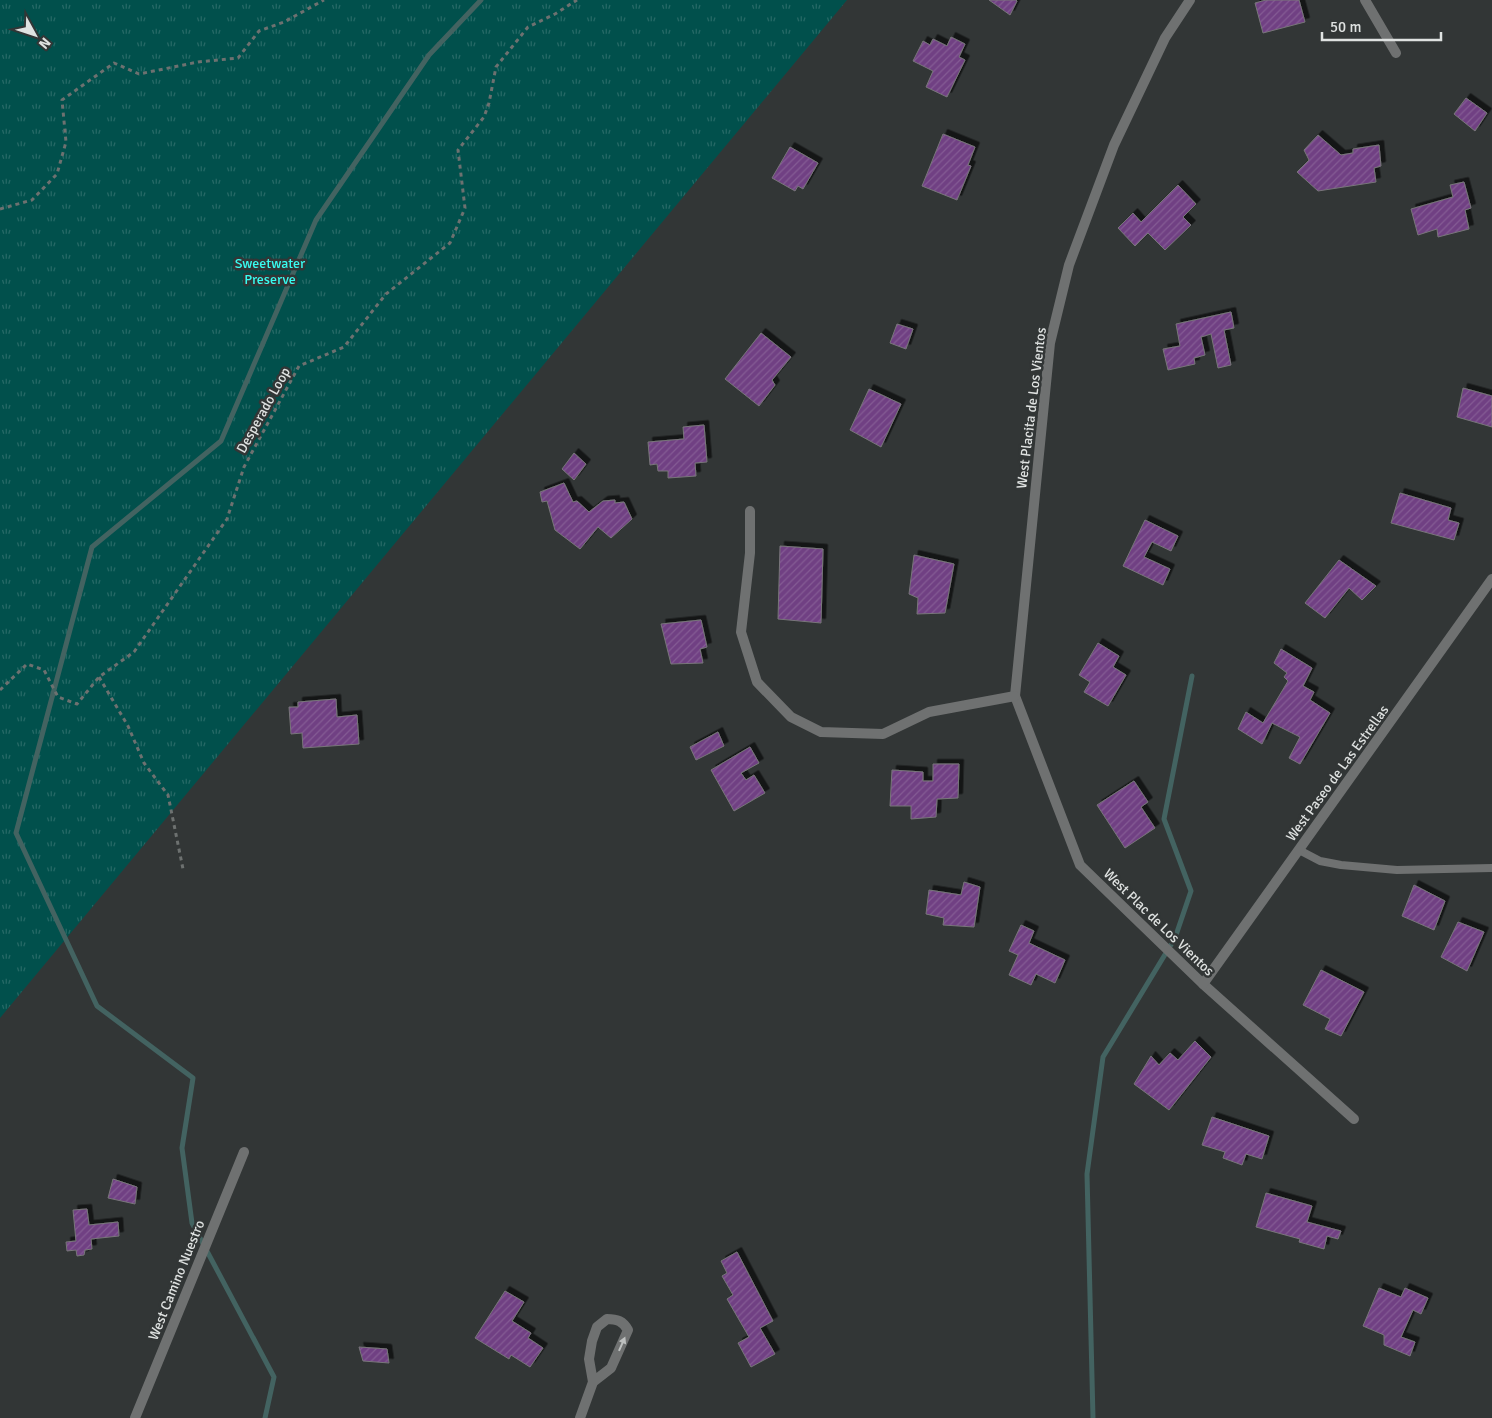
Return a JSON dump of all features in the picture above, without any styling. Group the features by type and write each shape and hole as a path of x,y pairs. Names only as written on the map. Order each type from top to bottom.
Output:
{"street":[{"name":"West Placita de Los Vientos","path":"1015,696 1050,343 1069,265 1114,146 1166,38 1190,0"},
{"path":"1365,0 1396,53"},
{"path":"750,512 750,553 741,632 757,682 791,717 821,732 883,734 929,712 1015,696"},
{"name":"West Paseo de Las Estrellas","path":"1203,984 1492,579"},
{"name":"West Plac de Los Vientos","path":"1015,696 1080,865 1203,984 1354,1119"},
{"name":"West Camino Nuestro","path":"135,1418 244,1152"},
{"path":"580,1418 593,1382 589,1359 597,1327 607,1319 615,1319 625,1324 628,1330 611,1368 593,1382"}],"lane":[{"path":"1299,850 1320,861 1341,865 1397,870 1492,868"}],"path":[{"path":"0,209 32,200 57,174 66,142 62,100 114,63 139,74 198,62 238,58 259,31 284,22 324,0"},
{"name":"Desperado Loop","path":"0,690 27,664 44,670 58,697 77,704 99,678 134,652 227,520 244,467 300,366 344,347 386,294 450,243 465,208 458,150 484,117 489,103 496,67 528,27 555,14 577,0"},
{"path":"99,678 128,726 144,764 168,795 183,869"}],"green space":[{"name":"Sweetwater Preserve","path":"0,0 847,0 0,1018"}],"building":[{"path":"989,0 1016,0 1017,1 1010,15"},
{"path":"1266,0 1299,0 1305,22 1263,33 1255,3"},
{"path":"951,37 965,44 959,57 965,60 947,97 926,87 933,71 913,61 923,41 930,45 933,39 947,46"},
{"path":"1466,98 1487,113 1475,131 1454,114"},
{"path":"943,134 975,147 968,165 971,166 957,200 922,186"},
{"path":"1318,135 1341,155 1353,153 1353,149 1379,145 1381,166 1374,168 1376,182 1318,191 1297,172 1309,160 1304,150"},
{"path":"790,147 818,163 803,189 798,186 795,191 772,178"},
{"path":"1464,182 1471,208 1465,210 1469,229 1438,237 1437,229 1418,235 1411,209 1453,197 1450,185"},
{"path":"1178,185 1196,204 1183,217 1191,225 1165,250 1148,233 1135,246 1118,228 1133,213 1141,222"},
{"path":"1231,312 1234,328 1224,330 1231,365 1218,368 1211,334 1201,337 1205,355 1194,358 1195,364 1168,370 1163,349 1180,346 1176,324"},
{"path":"897,324 913,329 906,349 890,343"},
{"path":"761,333 791,357 772,380 775,385 759,406 725,379"},
{"path":"1463,388 1492,396 1492,427 1457,417"},
{"path":"869,389 901,404 881,447 850,430"},
{"path":"704,425 707,462 695,463 696,476 668,478 668,471 658,471 657,464 650,465 648,442 684,439 683,427"},
{"path":"574,453 586,464 574,480 562,469"},
{"path":"564,483 573,502 577,501 589,512 603,501 615,500 615,503 624,502 632,519 611,538 598,527 580,549 555,530 547,501 542,502 540,492"},
{"path":"1400,493 1451,508 1448,520 1459,523 1454,540 1391,523"},
{"path":"1145,520 1178,536 1171,551 1152,542 1144,557 1170,569 1163,585 1123,566"},
{"path":"780,546 823,549 821,623 778,619"},
{"path":"914,555 954,564 945,613 917,614 918,598 909,594"},
{"path":"1339,560 1376,586 1362,600 1349,588 1325,618 1305,603"},
{"path":"701,620 707,647 700,649 703,663 671,664 661,624"},
{"path":"1098,643 1119,656 1113,667 1126,675 1108,706 1084,692 1090,682 1079,675"},
{"path":"1281,649 1312,668 1303,686 1314,692 1310,700 1330,713 1300,764 1289,758 1300,737 1272,723 1262,744 1238,729 1246,712 1263,723 1288,681 1284,677 1287,673 1274,663"},
{"path":"336,699 337,717 357,715 359,744 303,748 302,733 291,734 289,707 298,707 298,702"},
{"path":"718,732 724,746 696,760 690,747"},
{"path":"750,747 759,763 741,773 746,780 754,775 765,793 734,811 711,770"},
{"path":"933,764 959,764 958,798 937,799 936,817 911,819 911,806 890,806 892,770 923,772 923,781 933,781"},
{"path":"1134,781 1148,802 1141,807 1155,828 1125,848 1097,805"},
{"path":"964,882 980,887 974,927 943,925 944,918 926,914 929,890 961,895"},
{"path":"1414,885 1445,901 1434,930 1402,916"},
{"path":"1458,922 1484,932 1467,971 1441,957"},
{"path":"1021,925 1034,931 1029,943 1065,960 1055,983 1036,974 1031,985 1009,975 1018,955 1009,951"},
{"path":"1321,970 1364,992 1341,1036 1325,1029 1330,1019 1303,1005"},
{"path":"1195,1041 1211,1057 1169,1110 1134,1084 1151,1056 1159,1065 1170,1053 1178,1060"},
{"path":"1212,1117 1269,1136 1262,1159 1246,1154 1242,1165 1223,1158 1225,1152 1202,1145"},
{"path":"113,1179 137,1187 135,1204 108,1198"},
{"path":"1266,1193 1312,1206 1307,1222 1341,1231 1338,1239 1327,1236 1324,1249 1299,1242 1300,1239 1256,1227"},
{"path":"87,1209 89,1225 118,1222 119,1236 91,1239 92,1249 85,1250 84,1255 77,1256 76,1250 67,1251 66,1242 76,1241 73,1210"},
{"path":"737,1252 773,1321 760,1328 775,1354 751,1367 738,1343 749,1337 727,1299 733,1295 722,1276 727,1273 721,1261"},
{"path":"1379,1288 1401,1297 1405,1288 1428,1298 1421,1314 1413,1310 1401,1337 1415,1342 1410,1356 1384,1345 1384,1335 1363,1326"},
{"path":"505,1291 524,1302 512,1321 531,1333 528,1338 543,1348 530,1367 511,1355 509,1359 475,1338"},
{"path":"359,1347 387,1349 389,1363 363,1361"}],"waterway":[{"path":"265,1418 274,1377 192,1223 182,1148 193,1078 97,1006 16,833 92,547 221,441 316,220 429,55 481,0"},
{"path":"1093,1418 1087,1174 1103,1057 1175,938 1191,891 1164,819 1192,676"}]}
